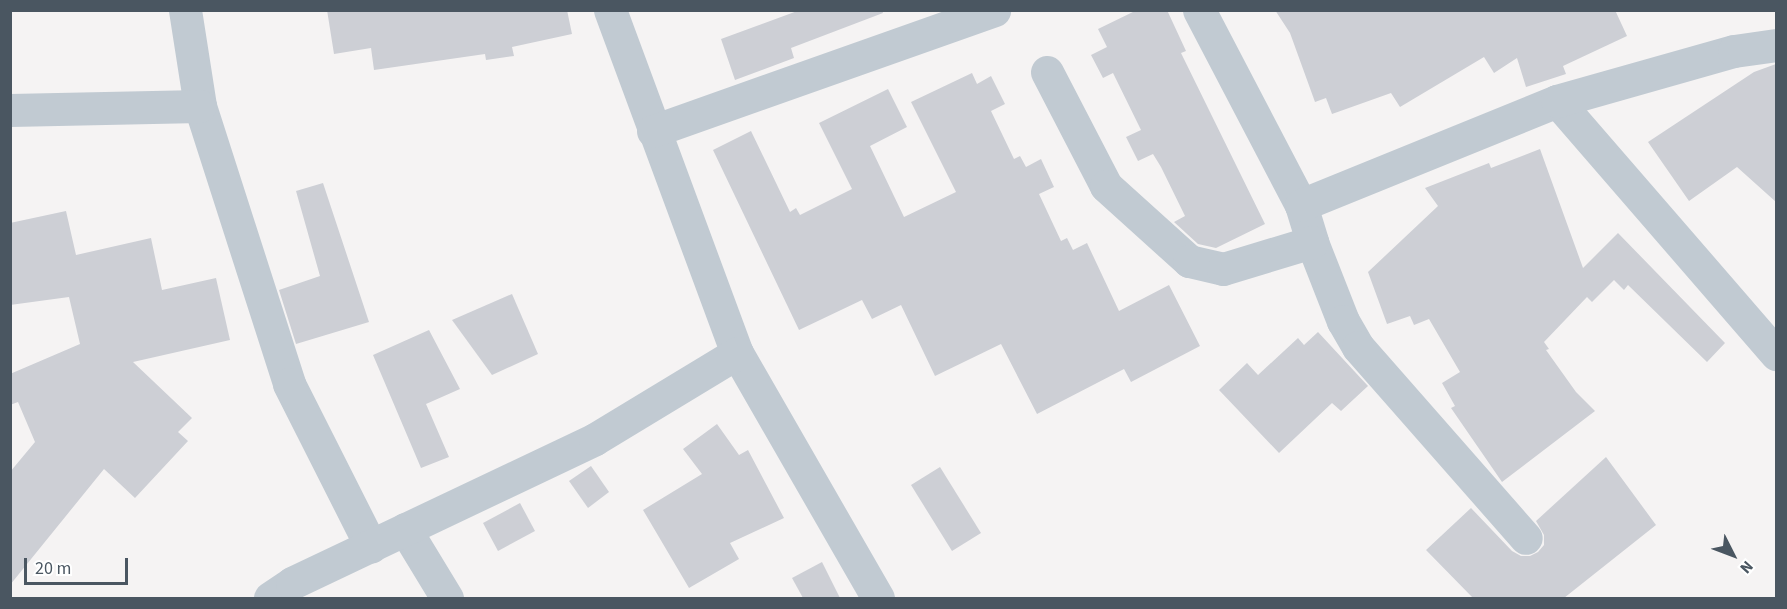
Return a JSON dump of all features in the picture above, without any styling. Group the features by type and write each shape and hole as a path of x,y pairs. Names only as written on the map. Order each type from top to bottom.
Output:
{"street":[{"path":"185,10 200,106 289,384 371,546"},
{"path":"610,10 737,353 878,598"},
{"path":"653,131 994,10"},
{"path":"1199,10 1301,205 1312,242 1343,321 1358,347 1526,538"},
{"path":"1301,205 1557,101 1734,51 1776,45"},
{"path":"1047,72 1106,186 1189,261 1223,269 1312,242"},
{"path":"1557,101 1776,354"},
{"path":"10,110 200,106"},
{"path":"270,598 292,583 595,440 737,353"},
{"path":"405,529 447,598"}],"building":[{"path":"327,10 567,10 572,34 512,47 514,56 486,60 485,54 374,70 371,48 334,54"},
{"path":"800,10 882,10 883,13 791,48 794,58 735,80 721,39"},
{"path":"1137,10 1167,10 1186,51 1181,53 1265,224 1216,248 1198,244 1174,222 1185,216 1161,167 1153,154 1138,161 1126,137 1141,130 1113,73 1103,78 1091,55 1107,47 1098,29"},
{"path":"1275,10 1615,10 1627,36 1563,66 1566,74 1526,87 1517,58 1494,73 1484,57 1400,107 1391,93 1332,114 1326,98 1315,102 1290,33"},
{"path":"1776,64 1776,202 1737,167 1689,201 1648,142 1754,72"},
{"path":"972,73 977,84 991,76 1005,104 991,111 1014,159 1020,156 1026,167 1041,159 1054,187 1039,194 1061,241 1067,238 1073,250 1087,243 1119,311 1169,285 1200,346 1131,382 1124,369 1037,414 1001,344 935,376 901,305 872,319 862,300 799,330 713,150 751,131 790,212 796,208 800,215 852,189 819,123 888,89 907,127 870,146 904,217 956,192 911,102"},
{"path":"1540,149 1583,268 1618,233 1725,343 1707,362 1628,285 1624,290 1614,280 1592,302 1587,297 1544,342 1549,349 1546,350 1576,392 1595,411 1502,482 1451,408 1455,406 1442,383 1460,372 1429,319 1414,325 1410,316 1387,324 1368,272 1438,206 1425,188 1489,163 1491,168"},
{"path":"323,183 369,322 296,344 279,290 320,276 296,191"},
{"path":"66,211 76,255 151,238 162,290 216,278 230,340 133,362 192,418 178,432 188,441 135,498 104,469 10,585 10,472 35,442 18,402 10,405 10,374 80,344 69,297 10,305 10,223"},
{"path":"512,294 538,354 492,375 452,320"},
{"path":"429,330 460,389 426,404 449,457 421,468 373,355"},
{"path":"1318,332 1368,386 1341,411 1332,403 1279,453 1219,390 1247,363 1258,375 1298,338 1304,345"},
{"path":"717,424 739,455 748,450 784,518 730,543 739,559 689,588 643,510 702,474 683,449"},
{"path":"1606,457 1656,525 1564,598 1473,598 1426,550 1471,508 1512,551 1521,556 1530,556 1538,552 1544,545 1544,535 1536,521"},
{"path":"591,466 609,492 588,508 569,481"},
{"path":"940,467 981,533 952,551 911,485"},
{"path":"520,503 535,531 498,551 483,523"},
{"path":"822,562 840,598 803,598 792,578"}]}
